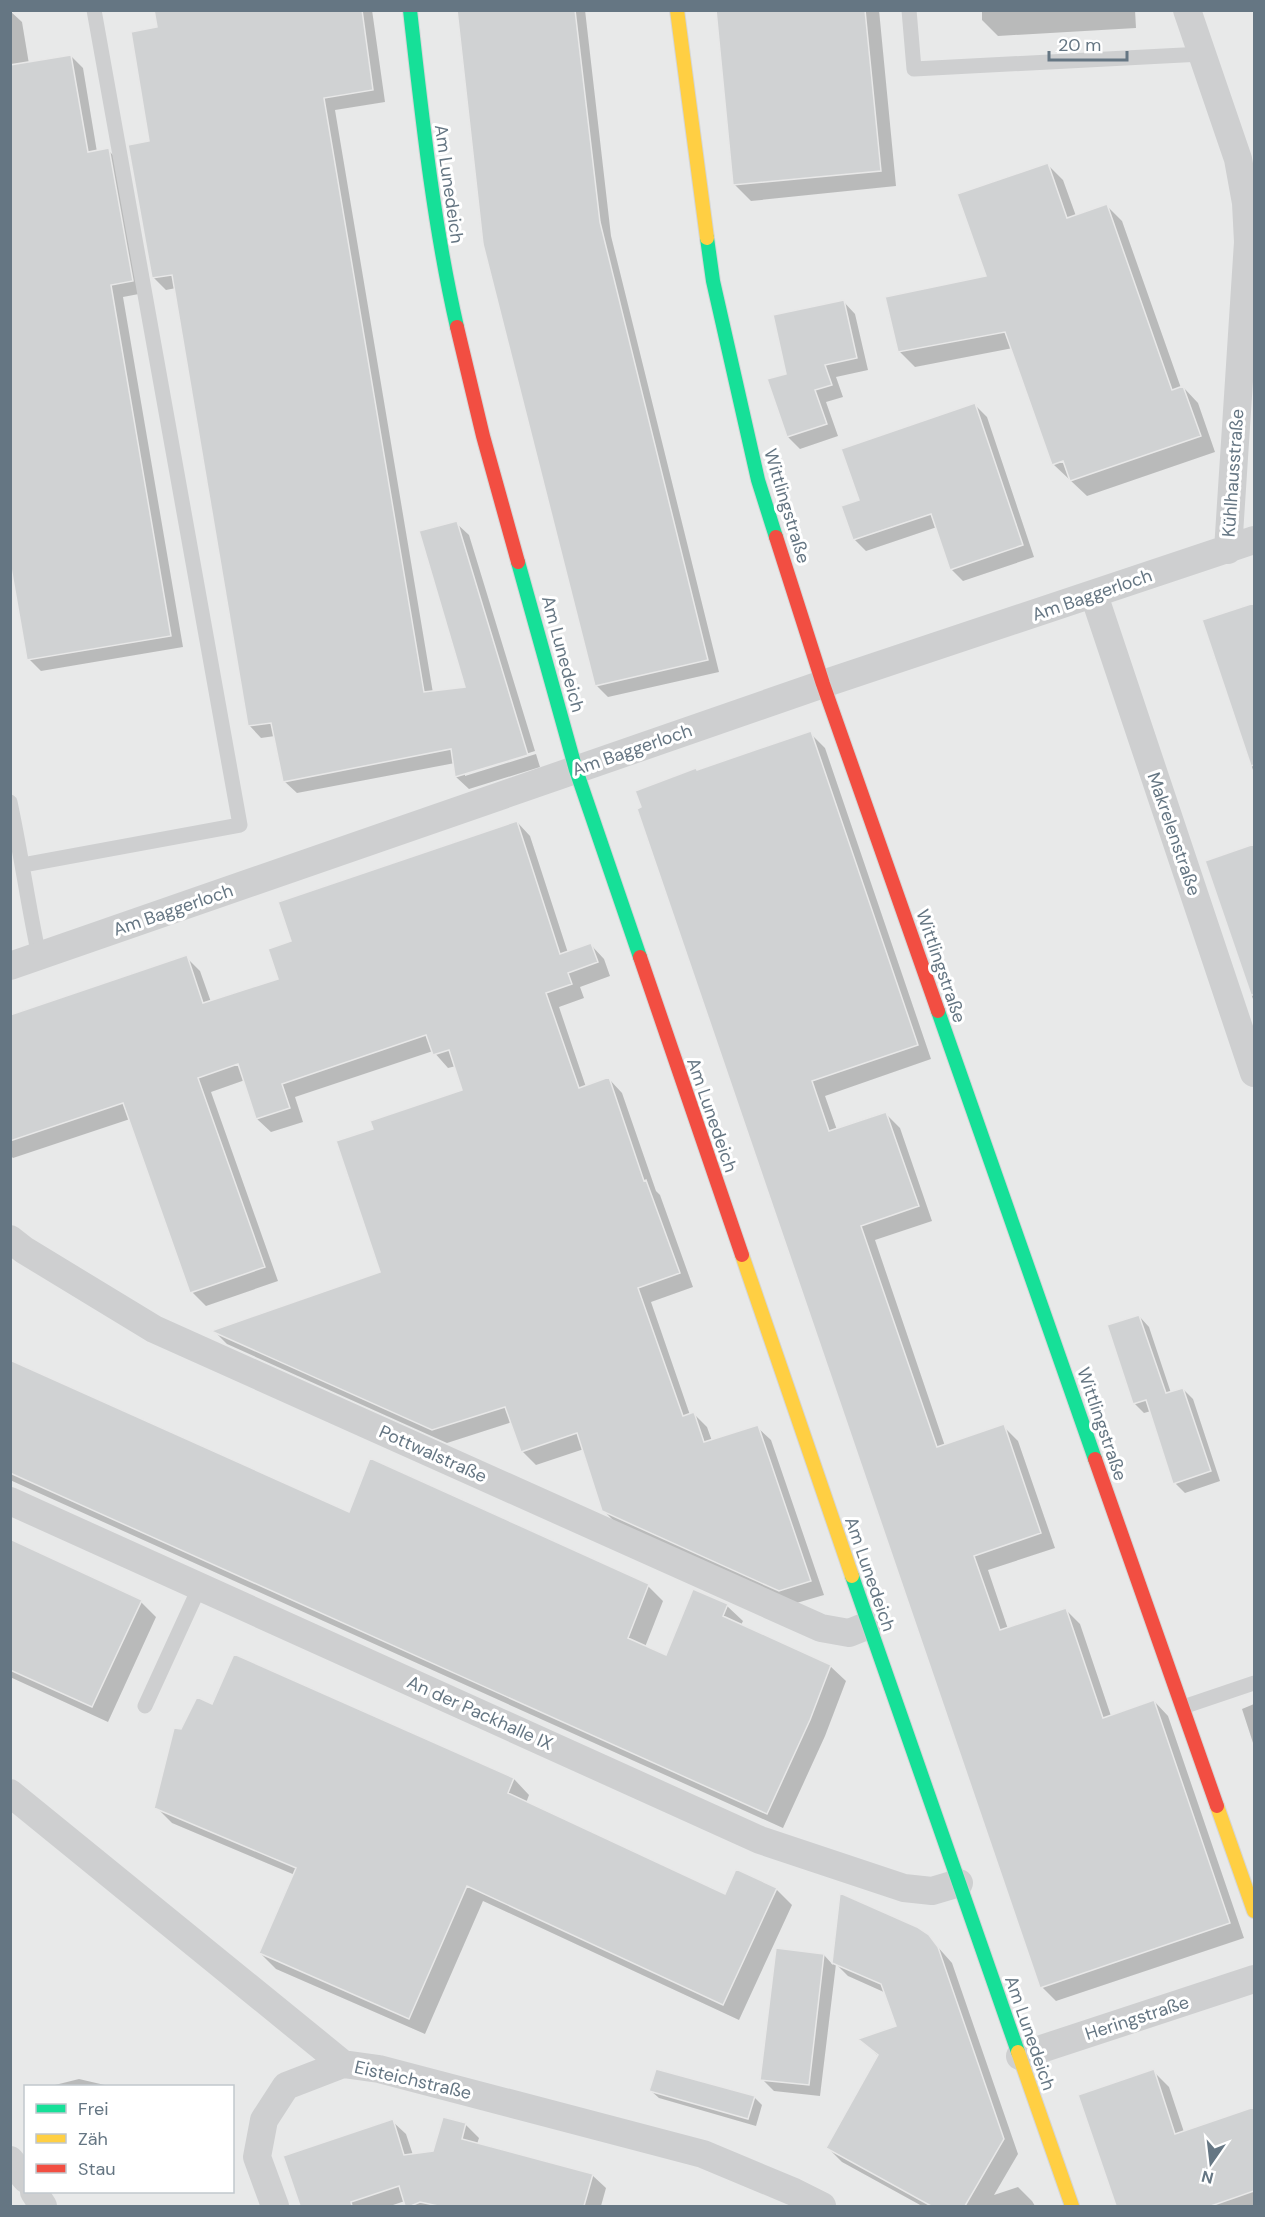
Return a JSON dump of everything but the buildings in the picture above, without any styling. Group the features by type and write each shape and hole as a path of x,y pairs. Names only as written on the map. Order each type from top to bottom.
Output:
{"street":[{"name":"Am Lunedeich","path":"410,10 429,179 446,278 483,436 576,770 869,1625 1072,2206"},
{"name":"Wittlingstraße","path":"677,10 713,281 758,480 823,684 1254,1911"},
{"name":"Kühlhausstraße","path":"1187,10 1238,159 1245,194 1248,242 1228,550"},
{"name":"Am Baggerloch","path":"10,966 823,684 1254,540"},
{"name":"Makrelenstraße","path":"1094,595 1254,1073"},
{"name":"Pottwalstraße","path":"10,1239 24,1250 134,1317 176,1339 821,1628 849,1633 869,1625"},
{"name":"An der Packhalle IX","path":"10,1501 759,1840 904,1888 932,1891 959,1883"},
{"name":"Eisteichstraße","path":"10,1793 343,2064 379,2069 703,2154 822,2206"},
{"name":"Heringstraße","path":"1020,2056 1254,1979"},
{"path":"275,2206 257,2157 264,2120 286,2086 343,2064"},
{"path":"10,2160 24,2177"},
{"path":"35,2193 43,2206"}],"lane":[{"path":"23,865 240,825 94,10"},
{"path":"909,10 914,69 1202,54"},
{"path":"10,802 39,956"},
{"path":"145,1706 200,1586"},
{"path":"1183,1707 1254,1683"}],"shaded area":[{"path":"11,11 1254,11 1254,2206 11,2206"}],"traffic: fast":[{"path":"410,10 435,209 457,327"},
{"path":"707,238 713,281 758,480 776,537"},
{"path":"518,562 576,770 640,957"},
{"path":"938,1011 1095,1459"},
{"path":"852,1576 1018,2052"}],"traffic: slow":[{"path":"677,10 707,238"},
{"path":"742,1255 852,1576"},
{"path":"1217,1806 1254,1911"},
{"path":"1018,2052 1072,2206"}],"traffic: jam":[{"path":"457,327 483,436 518,562"},
{"path":"776,537 823,684 938,1011"},
{"path":"640,957 742,1255"},
{"path":"1095,1459 1217,1806"}]}
